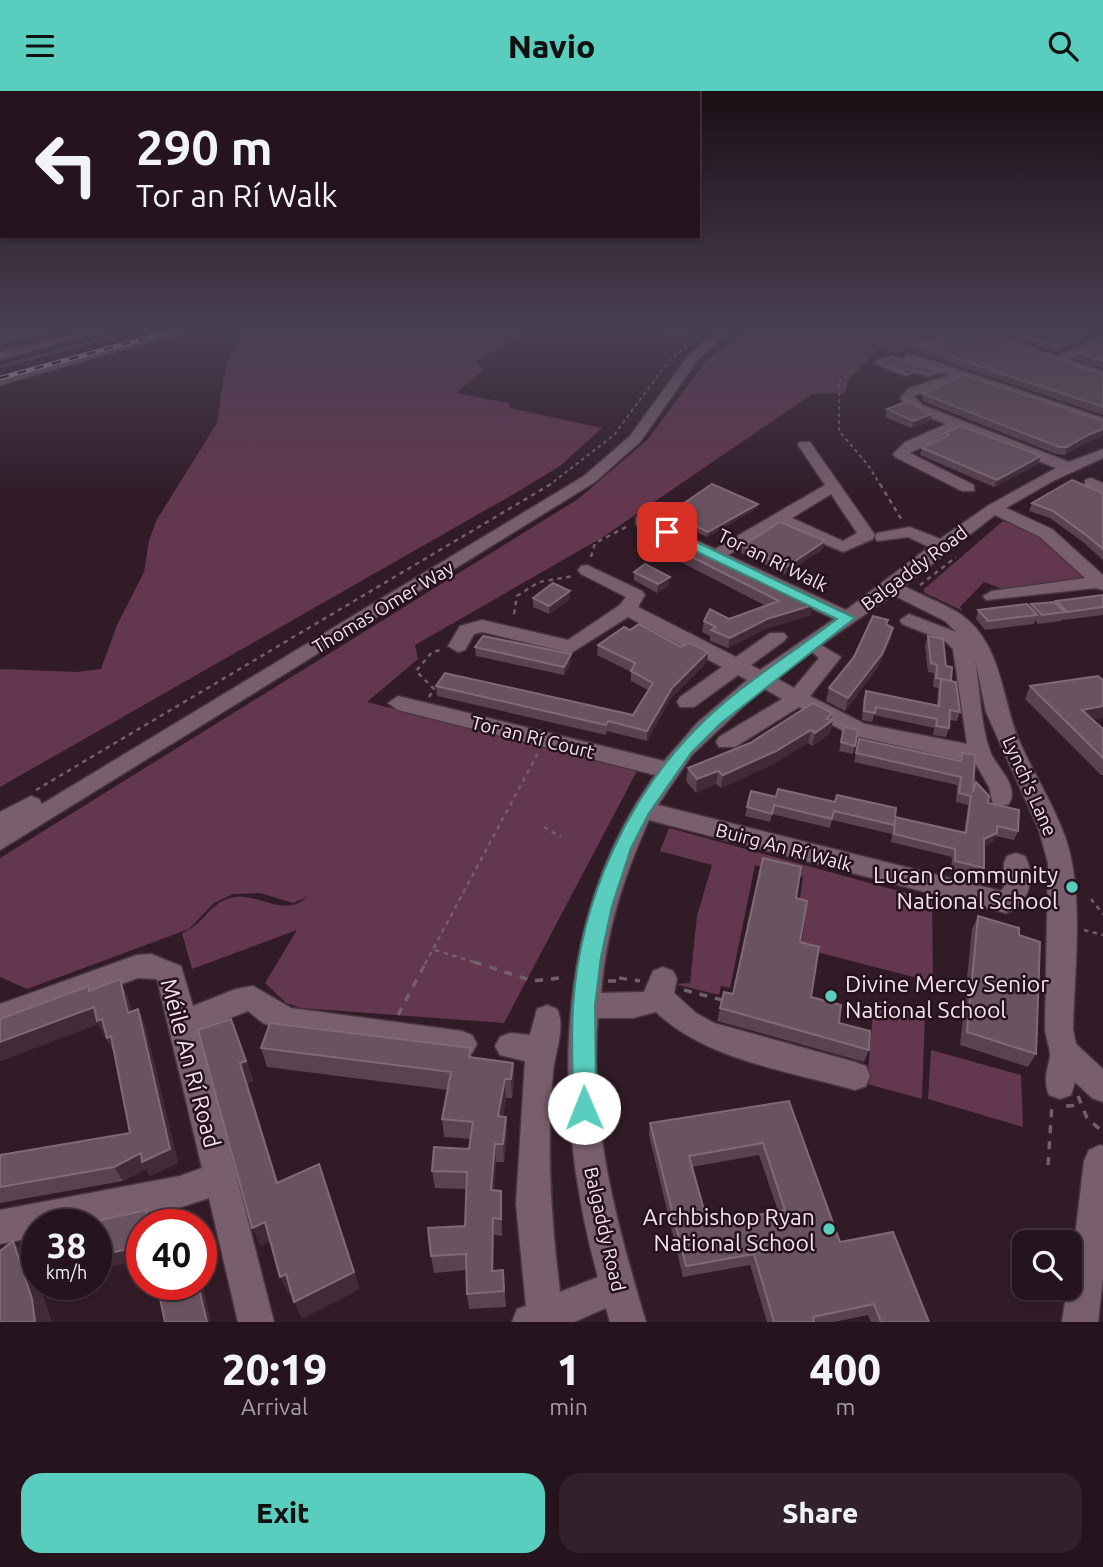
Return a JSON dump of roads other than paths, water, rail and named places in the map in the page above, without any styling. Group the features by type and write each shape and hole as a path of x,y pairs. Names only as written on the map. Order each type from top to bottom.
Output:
{"street":[{"name":"Thomas Omer Way","path":"0,824 567,482 613,446 638,418 660,386"},
{"name":"Thomas Omer Way","path":"0,841 579,486 638,435 672,386"},
{"path":"928,386 915,391 907,398 917,408 1068,467"},
{"path":"996,386 1103,423"},
{"path":"958,424 910,445 900,454 968,488"},
{"path":"779,518 843,547 867,535 805,445"},
{"name":"Balgaddy Road","path":"628,1322 616,1287 590,1163 584,1108 584,1005 602,906 621,848 642,809 668,771 714,720 762,682 995,509 1068,467 1103,453"},
{"path":"715,555 834,486"},
{"path":"995,509 1046,533 1101,583"},
{"name":"Tor an Rí Walk","path":"642,521 847,618"},
{"path":"883,537 910,532 941,547"},
{"path":"458,646 467,630 509,622 537,641 570,647 627,609 636,595 587,570"},
{"path":"992,596 1101,583"},
{"path":"892,587 914,610 963,647 979,751 1000,787 1001,798"},
{"path":"627,609 796,700 859,730 961,752 979,751"},
{"name":"Lynch's Lane","path":"914,610 952,617 977,642 986,662 998,712 1010,745 1056,845 1062,896 1059,1030 1065,1072 1091,1096"},
{"path":"687,702 777,637"},
{"path":"727,742 796,700 831,657 821,651"},
{"name":"Tor an Rí Court","path":"398,703 668,771"},
{"name":"Buirg An Rí Walk","path":"642,809 1006,902 1017,890 1016,863"},
{"name":"Méile An Rí Road","path":"2,1010 150,964 162,967 171,974 256,1322"},
{"path":"584,1005 624,1006 661,988 686,1022 707,1034 855,1076"},
{"path":"184,1023 236,1001 253,998 273,1014 289,1021 462,1044"},
{"path":"547,1018 525,1047 540,1320 616,1287"},
{"path":"0,1227 180,1192 221,1178"},
{"path":"1080,1322 1100,1178"}],"place":[{"name":"Lucan Community National School","path":"1072,887"},
{"name":"Divine Mercy Senior National School","path":"831,996"},
{"name":"Archbishop Ryan National School","path":"829,1229"}]}
